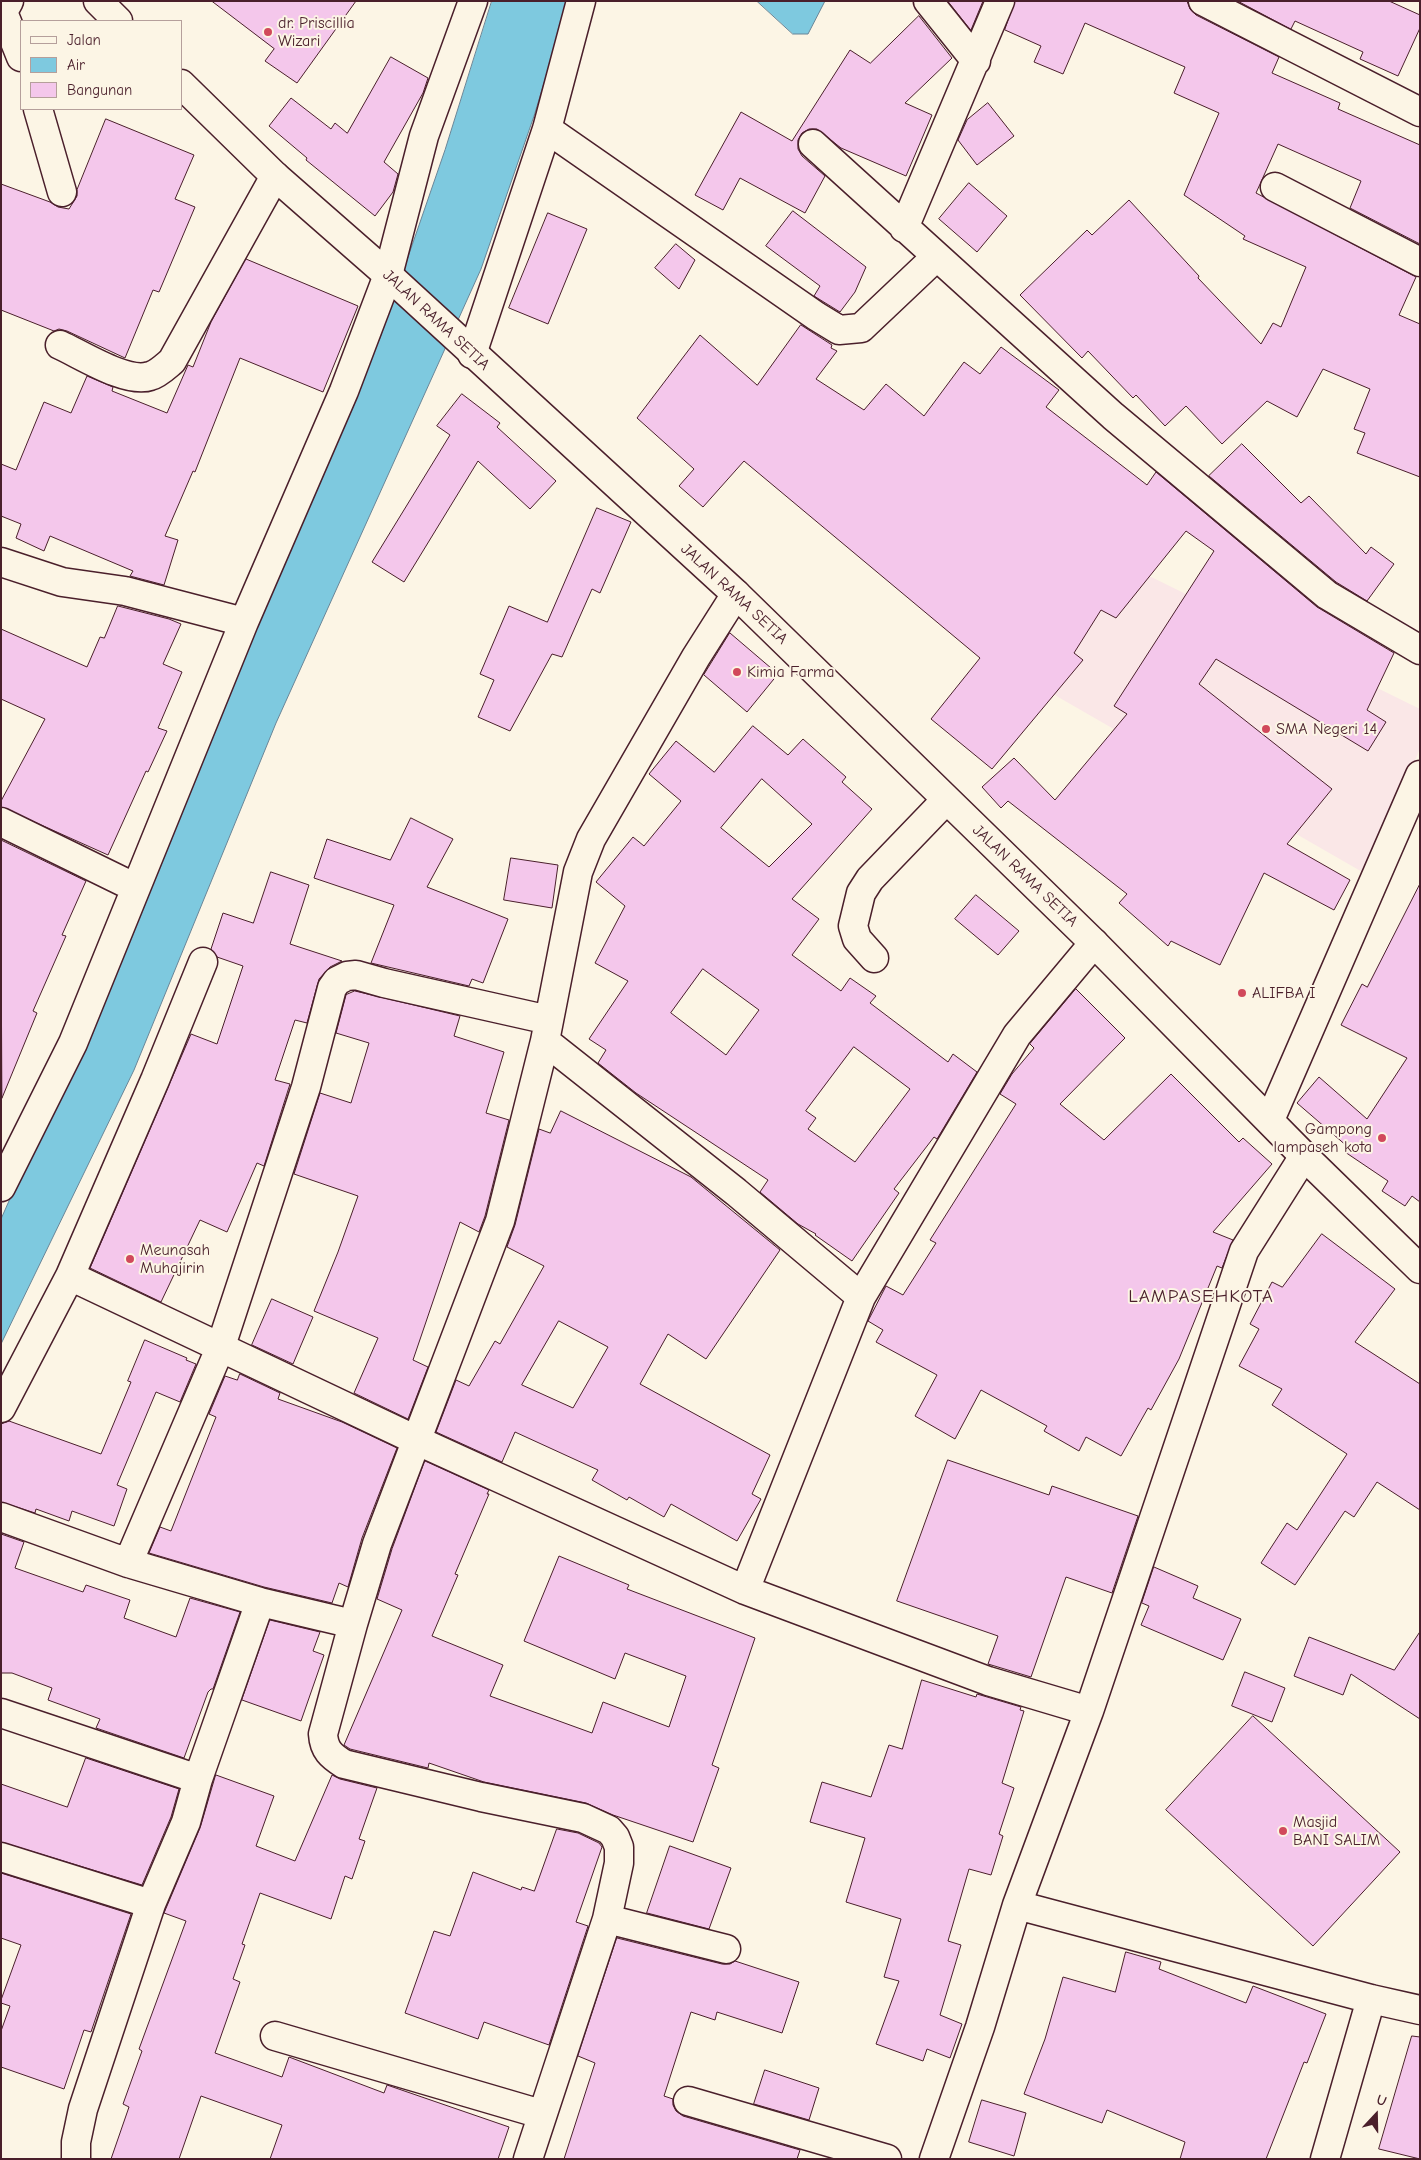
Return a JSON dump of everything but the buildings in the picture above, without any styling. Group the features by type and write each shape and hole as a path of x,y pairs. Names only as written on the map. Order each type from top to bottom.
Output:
{"street":[{"path":"9,1 3,12 20,54"},
{"path":"98,1 117,20"},
{"path":"1,1187 73,1043 244,622 344,391 389,276 424,136 473,1"},
{"path":"468,350 547,129 581,1"},
{"path":"928,1 976,61"},
{"path":"904,228 1000,1"},
{"path":"1203,1 1420,112"},
{"name":"JALAN RAMA SETIA","path":"182,85 275,176 389,276 736,594 1094,943 1304,1156 1420,1268"},
{"path":"38,110 62,192"},
{"path":"547,129 816,316 839,330 861,328 936,257"},
{"path":"813,144 1113,416 1326,595 1420,650"},
{"path":"60,345 118,372 138,379 152,376 172,361 275,176"},
{"path":"1274,187 1420,262"},
{"path":"1,562 62,582 125,591 244,622"},
{"path":"528,2159 541,2114 607,1919 619,1863 619,1847 615,1837 609,1830 583,1818 344,1764 331,1756 324,1745 323,1734 352,1624 377,1544 500,1220 547,1030 578,872 590,839 696,658 736,594"},
{"path":"1270,1120 1420,775"},
{"path":"874,958 857,939 853,926 861,892 870,879 946,800"},
{"path":"1,822 136,888"},
{"path":"745,1590 861,1297 1017,1035 1094,943"},
{"path":"1,1408 70,1276 155,1080 203,962"},
{"path":"128,1563 221,1346 306,1086 332,988 337,981 347,976 356,975 547,1030 861,1297"},
{"path":"934,2159 980,2027 1017,1906 1089,1711 1244,1251 1304,1156"},
{"path":"70,1276 416,1440 745,1590 988,1681 1089,1711"},
{"path":"1,1518 128,1563 260,1602 352,1624"},
{"path":"76,2159 76,2142 81,2115 151,1904 186,1822 198,1779 260,1602"},
{"path":"1,1713 198,1779"},
{"path":"1,1857 151,1904"},
{"path":"1017,1906 1371,1999 1420,2010"},
{"path":"607,1919 726,1949"},
{"path":"1325,2159 1371,1999"},
{"path":"274,2036 541,2114"},
{"path":"688,2101 887,2159"}],"shaded area":[{"name":"SMA Negeri 14","path":"1082,543 1420,709 1420,748 1371,877 999,663"}],"water":[{"path":"492,1 569,1 534,116 481,269 276,723 134,1070 1,1344 1,1219 85,1029 302,514 380,338 445,150"},
{"path":"757,1 825,1 808,34 793,34"}],"place":[{"name":"dr. Priscillia Wizari","path":"268,32"},
{"name":"Kimia Farma","path":"737,672"},
{"name":"SMA Negeri 14","path":"1266,729"},
{"name":"ALIFBA I","path":"1242,993"},
{"name":"Gampong lampaseh kota","path":"1382,1138"},
{"name":"Meunasah Muhajirin","path":"130,1259"},
{"name":"Masjid BANI SALIM","path":"1283,1831"}],"district":[{"name":"LAMPASEHKOTA","path":"1201,1297"}]}
